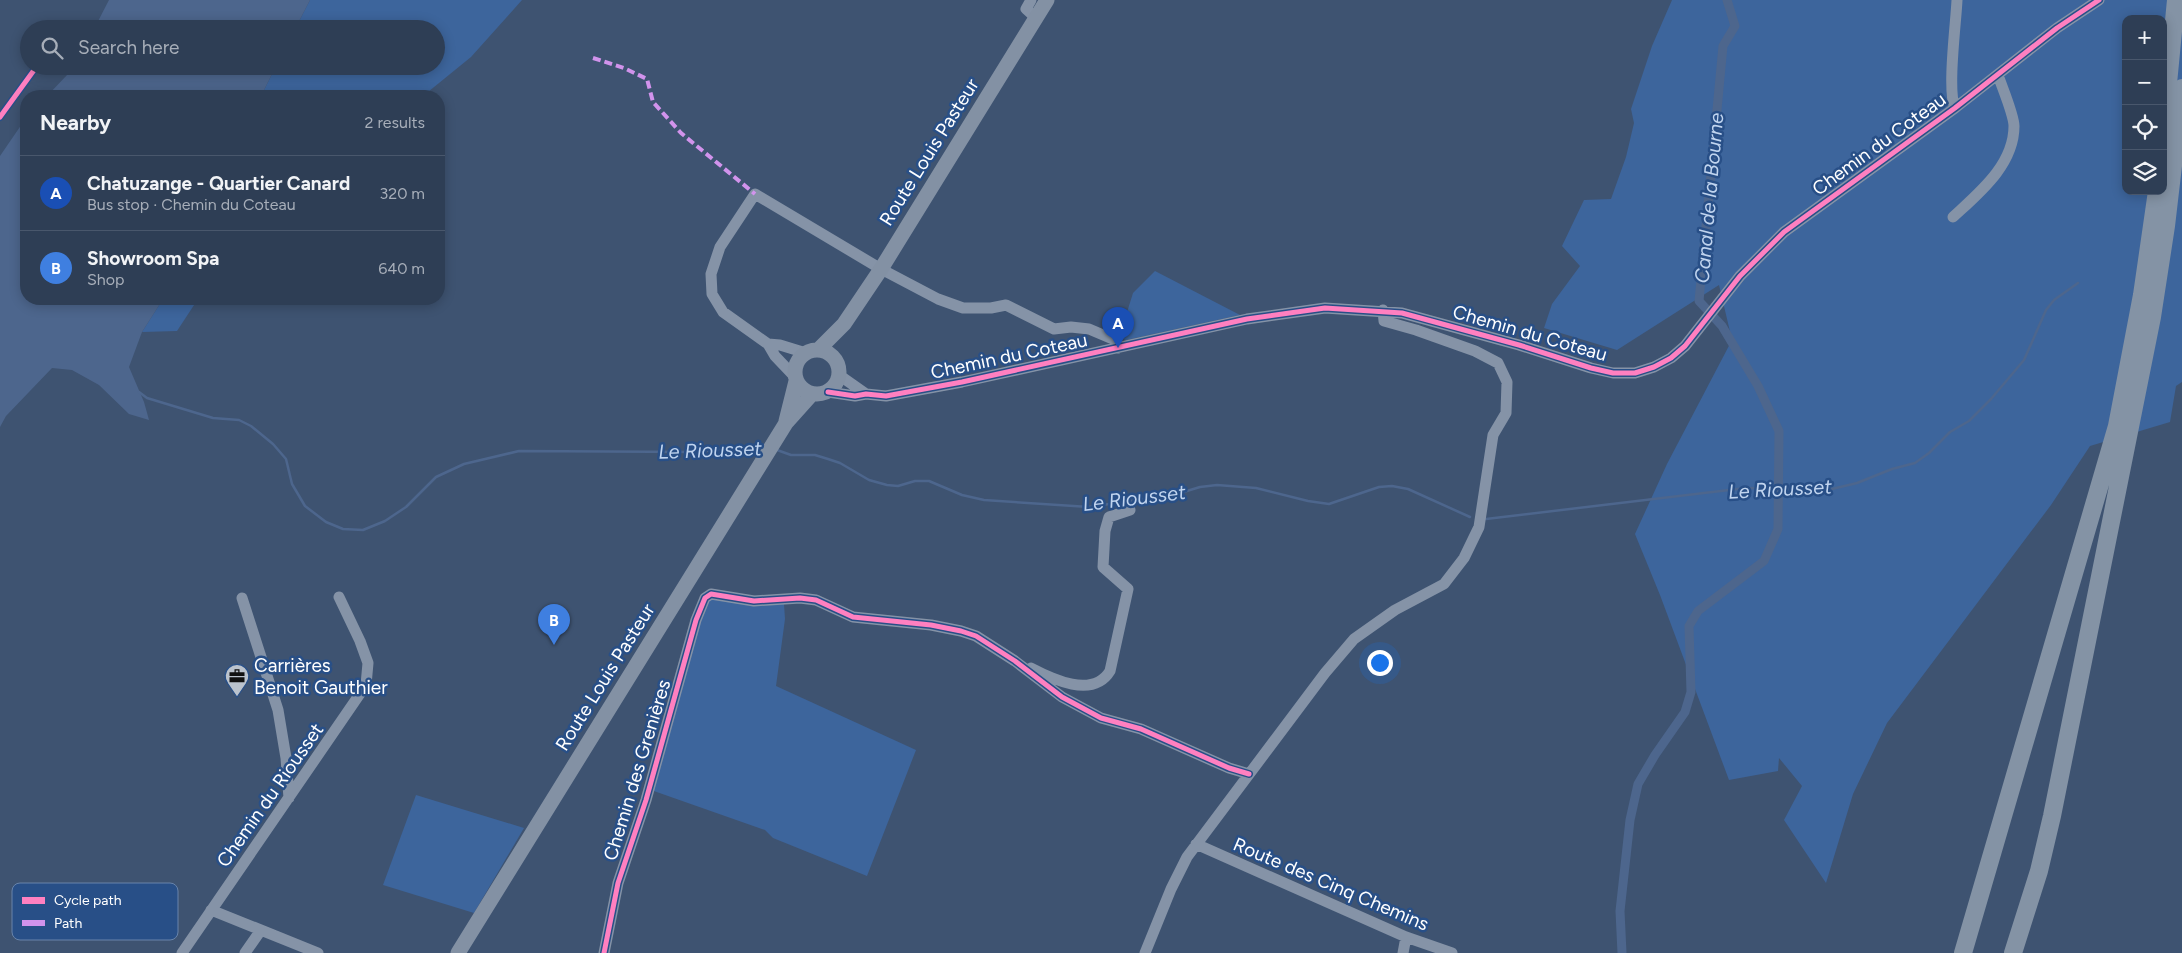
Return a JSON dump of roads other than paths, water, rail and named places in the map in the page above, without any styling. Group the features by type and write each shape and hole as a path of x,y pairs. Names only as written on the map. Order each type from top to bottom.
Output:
{"highway":[{"path":"2166,105 2176,0"},
{"path":"2013,953 2039,871 2054,807 2133,418 2152,317 2166,226 2182,88"},
{"path":"1964,953 2117,426 2142,295 2156,195"}],"main road":[{"name":"Route Louis Pasteur","path":"812,351 844,324 881,269 1047,0"},
{"name":"Route Louis Pasteur","path":"835,359 844,324"},
{"path":"812,351 827,353 835,359 839,375 835,385 828,392 812,394 802,390 795,379 797,363 812,351"},
{"name":"Route Louis Pasteur","path":"786,422 795,379"},
{"name":"Route Louis Pasteur","path":"458,953 786,422 812,394"}],"street":[{"path":"1031,0 1026,9 1036,18"},
{"path":"1955,108 1953,104 1952,77 1958,0"},
{"name":"Chemin du Coteau","path":"828,392 855,396 866,394 886,396 944,386 1247,319 1325,308 1383,310 1419,317 1591,368 1635,373 1654,367 1671,358 1685,346 1740,276 1784,232 1955,108 2086,4 2099,0"},
{"path":"1953,216 1989,184 2008,155 2014,126 1998,75"},
{"path":"795,379 775,356 768,344 723,312 712,294 711,274 720,247 756,194 918,290 963,308 991,308 1006,305 1054,329 1071,327 1089,329 1115,340 1118,348"},
{"path":"1145,953 1182,866 1196,844 1325,674 1354,639 1395,610 1444,584 1464,558 1478,527 1494,435 1506,413 1507,382 1498,363 1476,351 1384,321 1383,310"},
{"path":"768,344 812,351"},
{"path":"839,375 866,394"},
{"path":"1006,655 1037,671 1076,686 1089,685 1107,676 1110,671 1128,589 1103,567 1105,531 1109,516 1130,510"},
{"name":"Chemin des Grenières","path":"604,953 618,883 646,800 696,620 705,598 711,594 754,601 800,598 816,600 854,617 931,625 961,631 976,636 1006,655"},
{"name":"Chemin du Riousset","path":"182,953 366,685 368,663 340,597"},
{"path":"242,598 278,710 286,758 289,798"},
{"path":"1006,655 1062,697 1101,718 1141,729 1229,768 1249,774"},
{"name":"Route des Cinq Chemins","path":"1196,844 1406,937 1452,953"},
{"path":"211,910 318,953"},
{"path":"245,953 261,930"},
{"path":"1403,953 1406,937"}],"waterway":[{"name":"Le Riousset","path":"1622,953 1620,911 1630,820 1638,784 1655,755 1685,712 1691,692 1689,626 1698,611 1764,561 1778,529 1779,431 1758,386 1722,326 1699,301 1723,46 1735,26 1727,0"},
{"name":"Le Riousset","path":"1486,519 1746,488 1788,489 1801,486 1832,489 1857,483 1892,469 1915,463 1929,453 1950,432 1969,421 1991,399 2024,360 2046,310 2054,300 2078,283"},
{"name":"Le Riousset","path":"139,392 147,398 213,418 239,420 251,426 273,444 286,459 292,484 305,506 326,522 343,529 363,530 385,521 406,507 436,477 464,464 519,451 695,452 764,446"},
{"name":"Le Riousset","path":"777,450 791,455 815,455 828,459 840,463 869,480 887,485 898,486 915,481 929,481 962,495 984,500 1089,507 1177,494 1200,487 1217,485 1256,488 1308,501 1329,504 1379,487 1392,486 1408,489 1470,517"}],"place":[{"name":"Chatuzange - Quartier Canard","path":"1118,348"},
{"name":"Showroom Spa","path":"554,645"},
{"name":"Carrières Benoit Gauthier","path":"237,697"}],"water label":[{"name":"Canal de la Bourne","path":"1709,198"}]}
